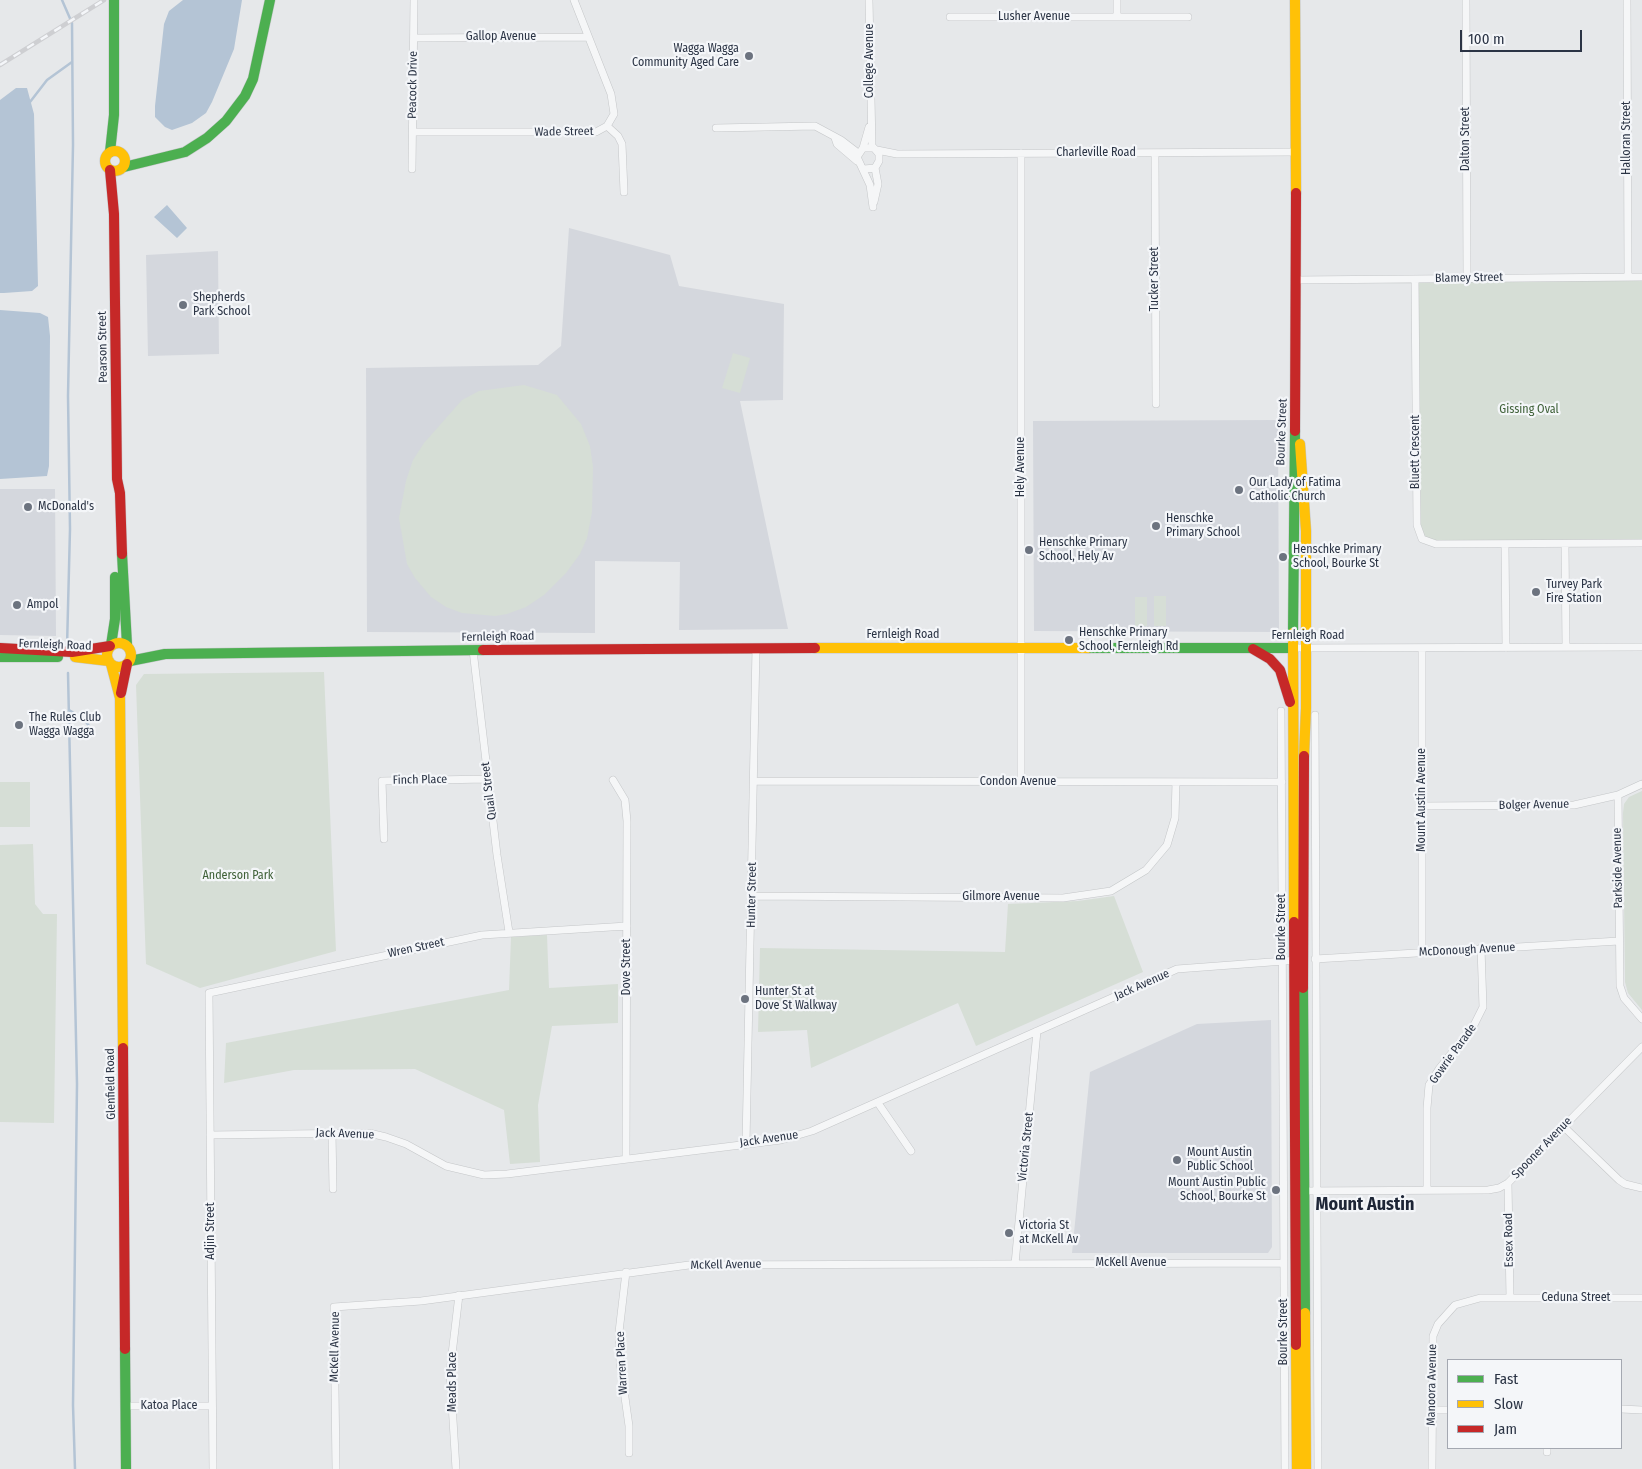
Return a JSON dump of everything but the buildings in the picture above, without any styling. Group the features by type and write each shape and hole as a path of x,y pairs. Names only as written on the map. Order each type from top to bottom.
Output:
{"main road":[{"path":"118,169 185,152 207,138 226,121 245,96 258,63 270,0"},
{"name":"Bourke Street","path":"1295,0 1296,386 1293,648 1299,960 1300,1191 1297,1469"},
{"name":"Pearson Street","path":"114,2 114,115 118,153 114,214 117,479 120,494 123,607 129,646"},
{"path":"118,153 162,159"},
{"name":"Pearson Street","path":"118,153 105,159 106,166 118,169"},
{"name":"Bourke Street","path":"1296,386 1306,531 1306,708 1302,789 1299,960"},
{"name":"Pearson Street","path":"111,646 115,618 114,494 117,479"},
{"path":"119,642 129,646 129,663 119,667 110,663 107,653 111,646 119,642"},
{"name":"Fernleigh Road","path":"0,648 72,652 111,646"},
{"name":"Fernleigh Road","path":"129,646 165,654 756,648 1293,648"},
{"path":"1249,648 1270,659 1284,679 1291,706 1294,745"},
{"name":"Fernleigh Road","path":"129,663 165,654"},
{"name":"Fernleigh Road","path":"0,657 81,656 110,663"},
{"name":"Glenfield Road","path":"110,663 120,698"},
{"name":"Glenfield Road","path":"126,1469 120,698 129,663"},
{"name":"Bourke Street","path":"1300,1191 1306,1469"}],"street":[{"name":"Peacock Drive","path":"412,169 414,0"},
{"name":"Wade Street","path":"413,132 596,132 608,126 614,114 611,94 574,0"},
{"name":"College Avenue","path":"864,169 870,185 873,207 878,184 870,122 869,0"},
{"path":"1117,0 1117,17"},
{"name":"Dalton Street","path":"1466,0 1467,278"},
{"name":"Halloran Street","path":"1626,0 1628,277"},
{"name":"Lusher Avenue","path":"950,17 1188,17"},
{"name":"Gallop Avenue","path":"414,38 588,37"},
{"name":"College Avenue","path":"859,154 870,122"},
{"path":"608,126 618,136 622,144 624,192"},
{"path":"716,128 815,126 835,138 837,144 859,154 864,169"},
{"name":"Charleville Road","path":"859,154 874,149 897,154 1296,152"},
{"name":"Hely Avenue","path":"1021,153 1022,782"},
{"name":"Tucker Street","path":"1155,153 1156,404"},
{"name":"Charleville Road","path":"864,169 877,165 897,154"},
{"name":"Blamey Street","path":"1296,280 1642,277"},
{"name":"Bluett Crescent","path":"1415,279 1418,534 1422,540 1436,544 1642,543"},
{"path":"1506,544 1506,648"},
{"path":"1565,544 1566,647"},
{"name":"Fernleigh Road","path":"1293,648 1642,647"},
{"name":"Hunter Street","path":"746,1143 756,648"},
{"name":"Mount Austin Avenue","path":"1422,648 1422,952"},
{"name":"Quail Street","path":"473,650 487,779 509,932"},
{"name":"Bourke Street","path":"1281,711 1285,1469"},
{"path":"1315,715 1318,1469"},
{"name":"Finch Place","path":"384,840 382,781 487,779"},
{"name":"Dove Street","path":"613,780 622,792 626,810 626,1158"},
{"name":"Condon Avenue","path":"754,781 1282,782"},
{"name":"Gilmore Avenue","path":"752,896 1063,898 1111,891 1146,870 1168,845 1175,818 1176,782"},
{"name":"Bolger Avenue","path":"1422,806 1574,805 1618,795 1642,784"},
{"path":"1302,789 1314,790"},
{"name":"Parkside Avenue","path":"1618,795 1621,991 1628,1003 1642,1018"},
{"name":"Wren Street","path":"209,993 463,938 509,932 627,926"},
{"name":"McDonough Avenue","path":"1315,959 1619,941"},
{"name":"Gowrie Parade","path":"1427,1190 1427,1108 1429,1085 1439,1069 1474,1025 1483,1007 1481,948"},
{"name":"Jack Avenue","path":"210,1135 369,1133 386,1136 446,1166 484,1175 507,1174 797,1137 878,1103 1177,969 1299,960"},
{"name":"Adjin Street","path":"209,993 213,1469"},
{"name":"Victoria Street","path":"1014,1264 1037,1031"},
{"name":"Spooner Avenue","path":"1300,1191 1488,1190 1508,1183 1642,1047"},
{"path":"878,1103 911,1151"},
{"path":"1563,1126 1619,1180 1625,1184 1642,1188"},
{"path":"332,1133 333,1189"},
{"name":"Essex Road","path":"1508,1183 1510,1298"},
{"name":"McKell Avenue","path":"336,1469 334,1307 421,1301 689,1265 1284,1263"},
{"name":"Warren Place","path":"626,1272 620,1332 620,1362 629,1426 629,1453"},
{"name":"Meads Place","path":"456,1469 450,1371 459,1295"},
{"name":"Ceduna Street","path":"1510,1298 1642,1298"},
{"name":"Manoora Avenue","path":"1432,1469 1431,1350 1433,1336 1438,1324 1455,1305 1468,1300 1510,1298"},
{"name":"Katoa Place","path":"126,1406 212,1406"},
{"path":"1622,1409 1642,1410"},
{"path":"1431,1410 1447,1410"}],"shaded area":[{"path":"569,228 670,255 679,286 784,304 783,400 740,401 788,629 679,630 680,562 595,561 595,633 367,632 366,368 538,365 561,346"},
{"name":"Shepherds Park School","path":"218,251 219,354 148,356 146,255"},
{"name":"Henschke Primary School","path":"1278,420 1279,632 1034,631 1033,421"},
{"path":"0,489 55,489 56,636 0,635"},
{"name":"Mount Austin Public School","path":"1271,1020 1272,1247 1268,1253 1072,1253 1090,1072 1197,1024"}],"green space":[{"name":"Gissing Oval","path":"1642,277 1642,543 1436,544 1418,534 1415,279"},
{"path":"733,353 750,358 740,393 722,388"},
{"path":"524,385 557,395 581,424 590,446 593,467 592,512 587,538 580,554 566,573 544,595 526,607 495,616 462,613 446,607 431,597 415,578 407,564 399,518 406,481 413,460 424,443 462,400 479,391"},
{"path":"1154,596 1166,596 1166,626 1154,626"},
{"path":"1135,597 1147,597 1147,626 1135,626"},
{"name":"Anderson Park","path":"324,672 336,951 200,988 146,964 136,685 144,674"},
{"path":"0,782 30,782 30,827 0,827"},
{"path":"1642,791 1642,1010 1628,993 1625,982 1623,813 1624,804 1629,797"},
{"path":"33,844 35,904 43,914 57,914 54,1123 0,1122 0,845"},
{"path":"1114,896 1143,972 976,1046 958,1003 811,1068 807,1030 758,1032 760,948 1005,952 1008,904 1078,901"},
{"path":"547,935 549,988 618,984 618,1023 552,1026 538,1105 540,1162 510,1164 504,1110 415,1069 294,1070 224,1083 226,1043 509,990 511,937"}],"water":[{"path":"183,0 242,0 234,49 212,102 206,113 192,123 172,130 165,127 155,117 155,106 164,24 169,11"},
{"path":"16,88 27,88 34,114 38,286 32,291 0,293 0,100"},
{"path":"167,205 187,228 177,238 154,217"},
{"path":"0,310 40,313 48,317 50,336 49,466 47,476 0,479"}],"waterway":[{"path":"62,0 72,23 73,145 68,396 70,529 67,647"},
{"path":"30,102 47,80 72,62"},
{"path":"68,673 77,1084 73,1405 75,1469"},
{"path":"69,710 84,719 89,726"}],"railway":[{"path":"0,65 104,0"}],"traffic: fast":[{"path":"110,152 114,115 114,0"},
{"path":"124,167 185,152 207,138 226,121 245,96 253,79 270,0"},
{"path":"1293,633 1295,431"},
{"path":"122,554 127,645"},
{"path":"111,645 115,619 115,577"},
{"path":"1088,648 1293,648"},
{"path":"130,661 165,654 483,650"},
{"path":"0,657 58,657"},
{"path":"1303,988 1305,1313"},
{"path":"125,1349 126,1469"}],"traffic: slow":[{"path":"1295,0 1296,193"},
{"path":"111,151 119,151 125,157 125,161 125,165 119,171 111,171 105,165 105,157 111,151"},
{"path":"1300,444 1306,531 1306,708 1304,756"},
{"path":"1293,633 1294,922"},
{"path":"119,643 128,646 131,655 128,664 119,667 110,664 107,655 110,646 119,643"},
{"path":"815,648 1088,648"},
{"path":"75,657 109,661"},
{"path":"111,664 120,698 123,1048"},
{"path":"1305,1313 1306,1469"},
{"path":"1296,1345 1297,1469"}],"traffic: jam":[{"path":"110,170 114,214 117,479 120,493 122,554"},
{"path":"1295,431 1296,193"},
{"path":"0,648 72,652 110,646"},
{"path":"483,650 815,648"},
{"path":"1253,649 1270,659 1280,670 1290,702"},
{"path":"121,693 127,664"},
{"path":"1303,988 1304,756"},
{"path":"1294,922 1296,1345"},
{"path":"123,1048 125,1349"}],"place":[{"name":"Wagga Wagga Community Aged Care","path":"749,56"},
{"name":"Shepherds Park School","path":"183,305"},
{"name":"Our Lady of Fatima Catholic Church","path":"1239,490"},
{"name":"McDonald's","path":"28,507"},
{"name":"Henschke Primary School","path":"1156,526"},
{"name":"Henschke Primary School, Hely Av","path":"1029,550"},
{"name":"Henschke Primary School, Bourke St","path":"1283,557"},
{"name":"Turvey Park Fire Station","path":"1536,592"},
{"name":"Ampol","path":"17,605"},
{"name":"Henschke Primary School, Fernleigh Rd","path":"1069,640"},
{"name":"The Rules Club Wagga Wagga","path":"19,725"},
{"name":"Hunter St at Dove St Walkway","path":"745,999"},
{"name":"Mount Austin Public School","path":"1177,1160"},
{"name":"Mount Austin Public School, Bourke St","path":"1276,1190"},
{"name":"Victoria St at McKell Av","path":"1009,1233"}],"district":[{"name":"Mount Austin","path":"1365,1205"}]}
